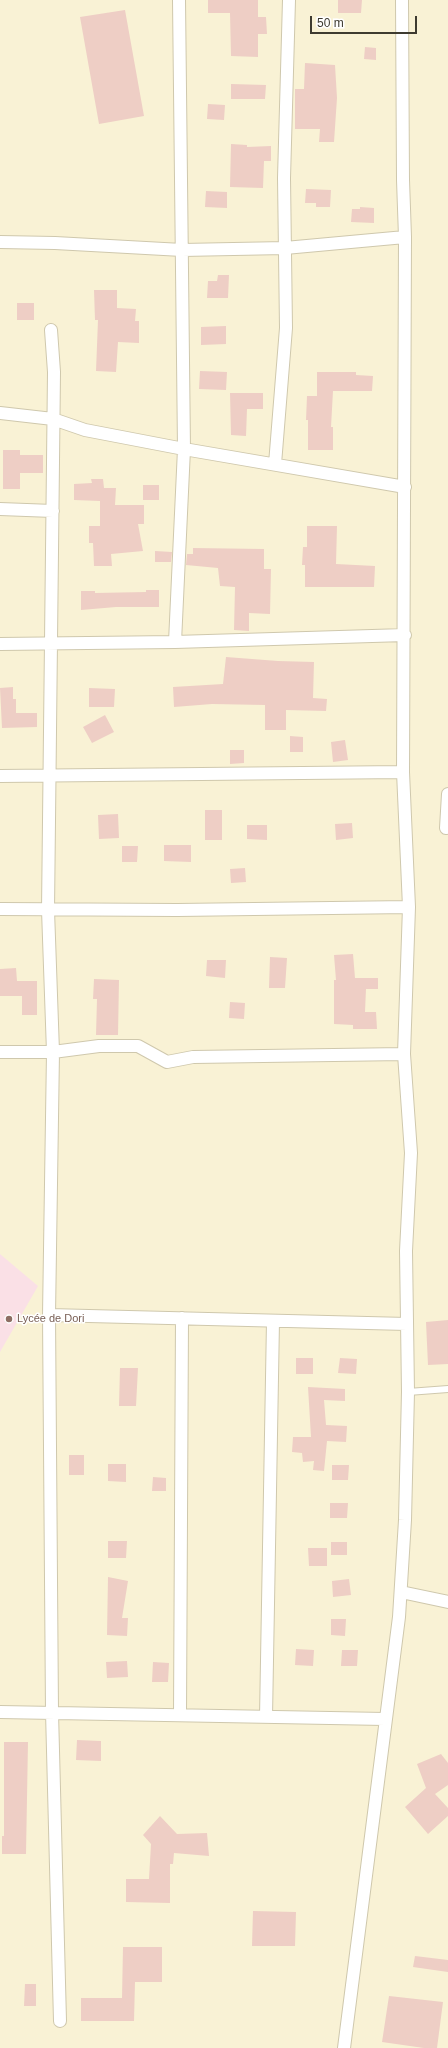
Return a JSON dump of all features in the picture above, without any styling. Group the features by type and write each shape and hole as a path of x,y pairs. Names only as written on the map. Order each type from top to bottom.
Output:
{"street":[{"path":"175,642 184,449 179,0"},
{"path":"275,464 286,328 284,178 288,0"},
{"path":"344,2048 401,1592 408,1392 406,1251 411,1153 404,1054 409,907 404,772 405,237 403,180 402,0"},
{"path":"0,242 55,243 182,250 285,248 405,237"},
{"path":"51,330 54,372 48,910 53,1052 49,1315 52,1712 60,2021"},
{"path":"0,413 53,419 85,430 184,449 405,487"},
{"path":"0,509 53,511"},
{"path":"0,644 175,642 405,635"},
{"path":"0,776 404,772"},
{"path":"446,828 448,794"},
{"path":"0,909 48,910 409,907"},
{"path":"0,1052 53,1052 99,1046 138,1046 168,1062 194,1057 404,1054"},
{"path":"49,1315 407,1324"},
{"path":"180,1715 182,1318"},
{"path":"266,1717 273,1321"},
{"path":"401,1592 448,1602"},
{"path":"0,1712 385,1719"}],"lane":[{"path":"408,1392 448,1390"}],"shaded area":[{"name":"Lycée de Dori","path":"0,1254 38,1286 0,1352"}],"building":[{"path":"208,0 258,0 258,17 266,17 267,34 258,34 258,57 231,56 230,13 208,13"},
{"path":"338,0 362,0 361,13 338,13"},
{"path":"125,10 144,116 99,124 80,17"},
{"path":"365,47 376,48 376,60 364,59"},
{"path":"305,63 335,65 337,98 334,142 319,142 320,129 295,129 295,89 304,89"},
{"path":"231,84 266,85 265,99 231,99"},
{"path":"208,104 225,105 224,120 207,119"},
{"path":"231,144 247,145 247,147 271,146 271,161 264,161 263,188 230,187"},
{"path":"306,189 331,190 330,207 316,207 316,203 305,203"},
{"path":"206,191 227,192 227,208 205,207"},
{"path":"360,207 374,208 374,223 351,222 352,209 360,209"},
{"path":"218,275 229,275 228,298 207,298 208,281 217,281"},
{"path":"94,290 117,290 117,308 136,309 135,321 139,321 139,343 118,342 116,372 96,371 98,320 95,320"},
{"path":"17,303 34,303 34,320 17,320"},
{"path":"226,326 226,344 201,345 201,327"},
{"path":"200,371 227,372 226,390 199,389"},
{"path":"317,372 356,372 356,375 373,376 372,391 333,391 331,427 333,427 333,450 308,450 308,420 306,420 307,396 317,396"},
{"path":"230,393 263,393 263,409 247,409 246,436 231,435"},
{"path":"3,450 20,450 20,455 43,455 43,473 20,473 20,489 3,489"},
{"path":"91,479 103,479 104,488 116,488 115,505 144,505 144,524 138,524 143,551 111,554 112,566 94,566 93,543 89,543 89,526 100,526 100,501 74,500 74,484 92,483"},
{"path":"143,485 159,485 159,500 143,500"},
{"path":"307,526 337,526 336,564 375,566 374,587 305,587 305,565 302,565 303,547 307,547"},
{"path":"193,548 264,549 264,569 271,569 270,614 249,613 249,631 234,630 235,587 220,586 218,568 186,565 187,554 193,554"},
{"path":"155,551 172,552 171,562 155,562"},
{"path":"146,590 159,590 159,607 116,607 81,610 81,591 95,591 95,593 146,592"},
{"path":"226,657 314,662 313,698 327,699 326,711 286,710 286,730 265,730 265,705 212,704 174,707 173,687 223,684"},
{"path":"13,687 13,699 16,699 16,713 37,713 37,727 2,728 0,688"},
{"path":"89,688 115,689 114,707 89,707"},
{"path":"105,715 114,732 92,743 83,727"},
{"path":"290,736 303,737 303,752 290,752"},
{"path":"345,740 348,760 333,762 331,742"},
{"path":"230,750 244,750 244,763 230,764"},
{"path":"205,810 222,810 222,840 205,840"},
{"path":"118,814 119,838 99,839 98,815"},
{"path":"352,823 353,838 336,840 335,824"},
{"path":"247,825 267,825 267,840 247,839"},
{"path":"164,845 191,845 191,862 164,861"},
{"path":"122,846 138,846 137,862 122,862"},
{"path":"245,868 246,882 231,883 230,869"},
{"path":"353,954 355,978 378,978 378,989 366,989 365,1012 376,1012 377,1029 353,1029 353,1025 334,1024 334,980 336,980 334,955"},
{"path":"270,957 287,958 285,988 269,988"},
{"path":"207,960 226,960 225,978 206,976"},
{"path":"16,968 17,981 37,981 37,1015 22,1015 22,996 0,996 0,969"},
{"path":"94,979 119,980 118,1035 96,1035 97,999 93,999"},
{"path":"230,1002 245,1003 244,1019 229,1018"},
{"path":"448,1320 448,1364 428,1365 426,1322"},
{"path":"296,1358 313,1358 313,1374 296,1374"},
{"path":"340,1358 357,1359 356,1374 338,1373"},
{"path":"120,1368 138,1368 136,1406 119,1406"},
{"path":"308,1387 345,1389 345,1401 324,1400 326,1425 347,1426 346,1442 327,1441 324,1471 313,1470 314,1461 303,1462 302,1453 292,1452 293,1437 311,1437"},
{"path":"69,1455 84,1455 84,1475 69,1475"},
{"path":"108,1464 126,1464 126,1482 108,1481"},
{"path":"332,1465 349,1465 348,1480 332,1480"},
{"path":"153,1477 166,1478 166,1491 152,1491"},
{"path":"330,1503 348,1503 347,1518 330,1518"},
{"path":"108,1541 127,1541 126,1558 108,1558"},
{"path":"331,1542 347,1542 347,1555 331,1555"},
{"path":"308,1548 327,1548 327,1566 309,1566"},
{"path":"108,1577 128,1581 122,1618 128,1618 127,1636 107,1635"},
{"path":"349,1579 351,1595 333,1597 332,1581"},
{"path":"331,1619 346,1619 345,1636 331,1635"},
{"path":"296,1649 314,1650 313,1666 295,1665"},
{"path":"342,1650 358,1650 357,1666 341,1666"},
{"path":"127,1661 128,1677 107,1678 106,1662"},
{"path":"153,1662 169,1663 168,1682 152,1682"},
{"path":"77,1740 101,1741 101,1761 76,1760"},
{"path":"4,1742 28,1742 26,1854 2,1854 2,1836 4,1836"},
{"path":"441,1754 448,1763 448,1785 435,1794 448,1808 448,1816 428,1834 405,1807 426,1788 417,1764"},
{"path":"160,1816 177,1834 207,1833 209,1856 174,1853 173,1864 170,1864 170,1903 126,1902 126,1879 149,1879 151,1844 143,1835"},
{"path":"253,1911 296,1912 295,1946 252,1946"},
{"path":"123,1947 162,1947 162,1982 135,1982 134,2021 81,2021 81,1998 122,1998"},
{"path":"415,1956 448,1960 448,1972 413,1967"},
{"path":"25,1984 36,1984 36,2006 24,2006"},
{"path":"389,1996 443,2002 437,2048 424,2048 382,2042"}],"place":[{"name":"Lycée de Dori","path":"9,1319"}]}
